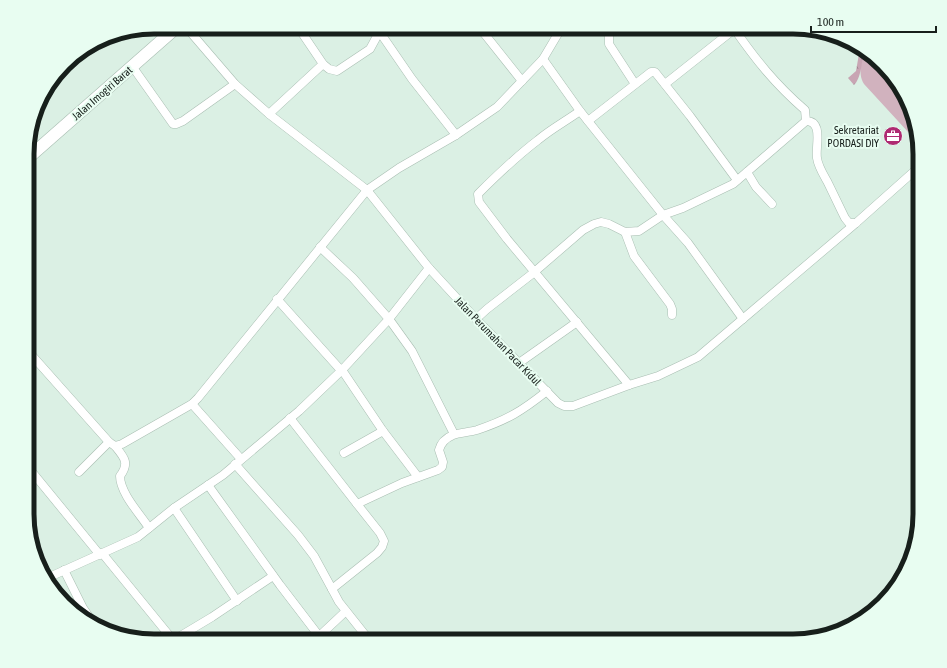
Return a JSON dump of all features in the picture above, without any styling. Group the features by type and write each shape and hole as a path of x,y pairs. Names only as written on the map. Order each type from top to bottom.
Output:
{"main road":[{"name":"Jalan Imogiri Barat","path":"34,153 169,34"}],"street":[{"name":"Jalan Perumahan Pacar Kidul","path":"192,34 236,84 269,114 367,190 429,268 476,319 558,403 564,406 573,406 658,376 698,357 722,335 856,223 913,172"},
{"path":"303,34 323,64 337,71 370,50 378,34"},
{"path":"384,34 412,79 456,135"},
{"path":"484,34 522,82"},
{"path":"80,472 112,444 122,444 192,404 367,190 399,168 456,135 497,107 543,59 558,34"},
{"path":"608,34 609,44 636,84"},
{"path":"665,84 728,34"},
{"path":"739,34 756,60 784,92 805,110 806,120"},
{"path":"543,59 580,112 688,244 743,319"},
{"path":"269,114 323,64"},
{"path":"132,66 173,124 183,121 236,84"},
{"path":"588,121 636,84 655,72 737,180"},
{"path":"580,112 540,139 501,171 478,194 479,202 534,272 629,385"},
{"path":"476,319 534,272 571,239 594,224 601,222 626,232 638,231 663,215 683,208 737,180 806,120"},
{"path":"806,120 812,122 816,128 816,153 819,166 845,218 849,223 856,223"},
{"path":"748,172 756,187 772,204"},
{"path":"626,232 634,256 670,304 672,315"},
{"path":"320,247 354,278 412,351 454,434"},
{"path":"51,576 138,537 174,508 223,475 290,418 342,370 388,319 429,268"},
{"path":"277,299 342,370 383,431 418,477"},
{"path":"520,363 577,322"},
{"path":"34,358 124,457 126,464 124,471 120,476 121,485 149,528"},
{"path":"357,504 402,483 438,470 442,466 443,462 439,450 440,444 443,441 454,434 467,433 500,423 526,408 547,391"},
{"path":"192,404 314,556 332,590 364,634"},
{"path":"290,418 380,533 384,541 382,547 377,553 332,590"},
{"path":"344,453 383,431"},
{"path":"34,474 167,634"},
{"path":"208,485 314,634"},
{"path":"174,508 237,600"},
{"path":"64,570 86,613"},
{"path":"182,634 273,576"},
{"path":"321,634 346,611"}],"shaded area":[{"path":"862,56 872,64 893,87 907,115 912,136 864,84 861,71"}],"green space":[{"path":"859,54 862,57 862,63 860,74 854,85 848,78 856,71"}],"place":[{"name":"Sekretariat PORDASI DIY","path":"893,136"}]}
